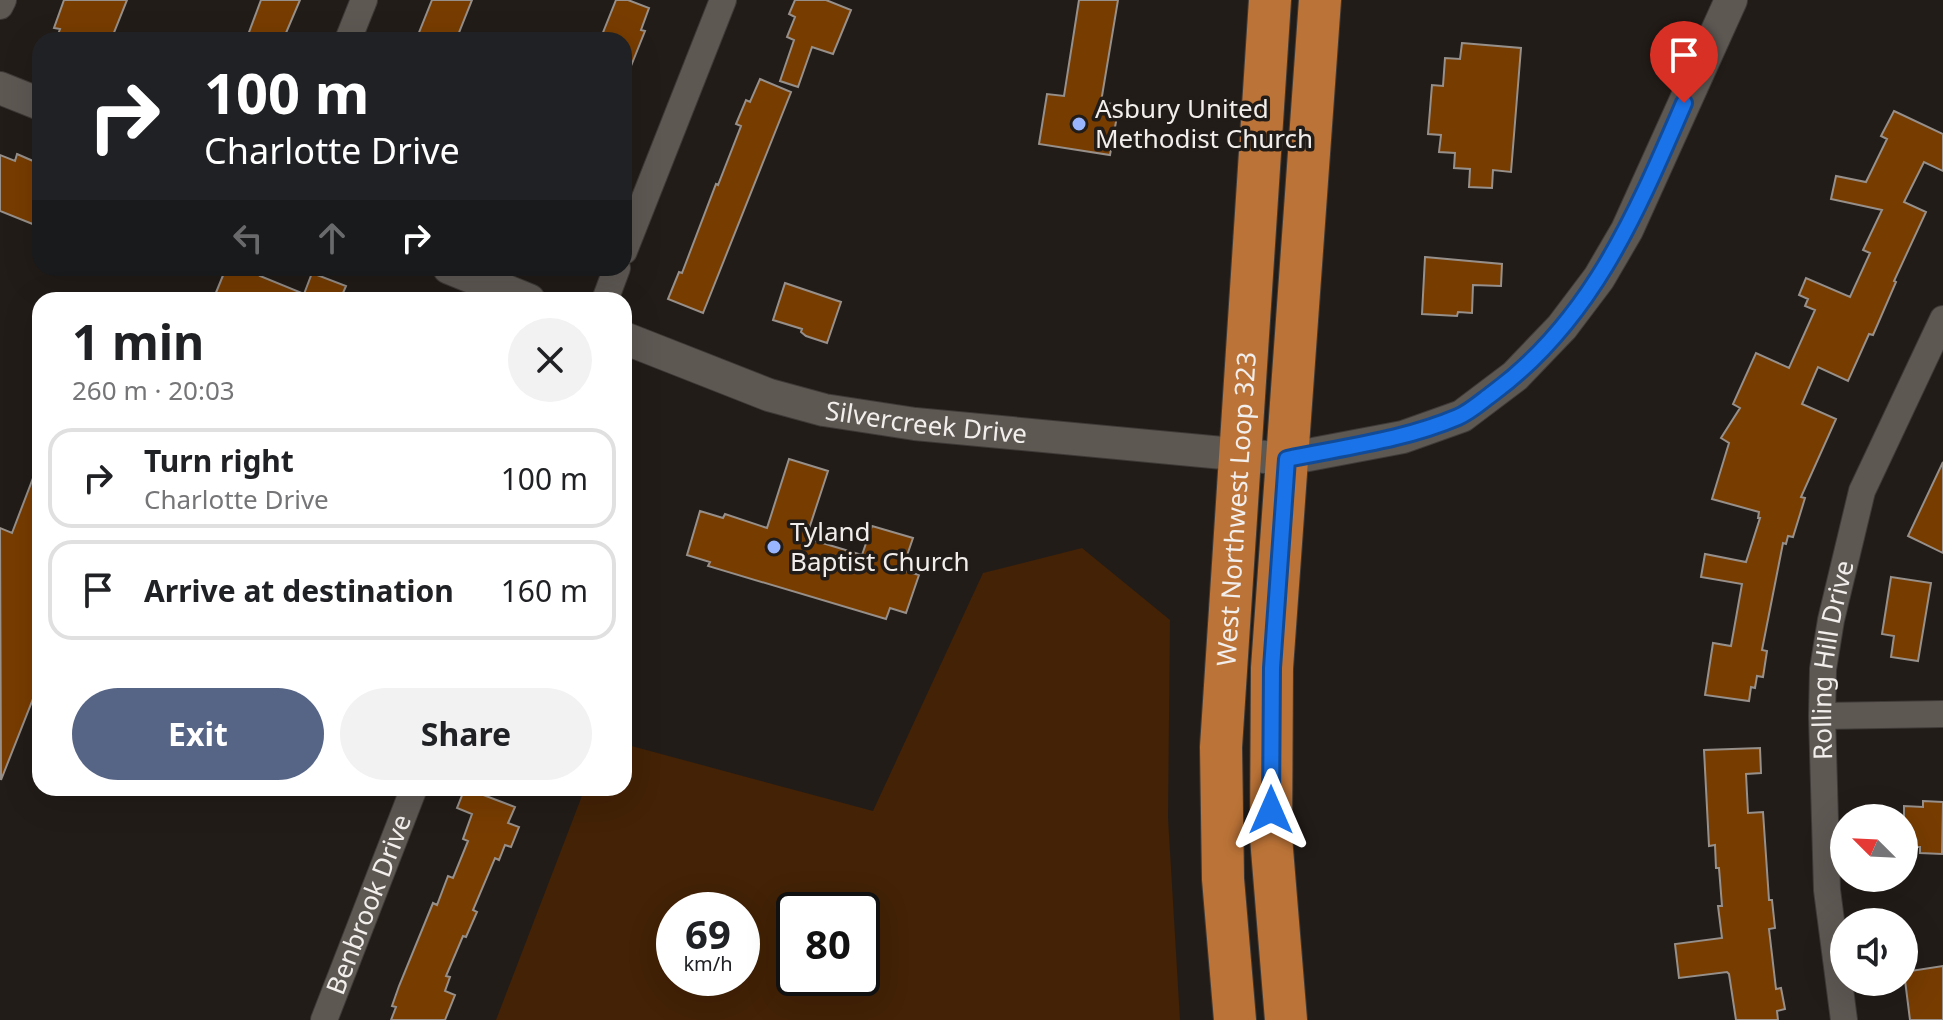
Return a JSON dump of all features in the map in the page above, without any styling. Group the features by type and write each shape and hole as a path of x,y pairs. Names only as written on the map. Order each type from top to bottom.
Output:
{"highway":[{"name":"West Northwest Loop 323","path":"1235,1020 1223,879 1221,747 1270,0"},
{"name":"West Northwest Loop 323","path":"1286,1020 1272,850 1272,668 1320,0"}],"street":[{"path":"0,6 3,0"},
{"path":"351,32 364,0"},
{"path":"632,231 723,0"},
{"name":"Silvercreek Drive","path":"632,341 762,393 835,412 915,424 1287,459 1403,437 1462,416 1515,376 1562,327 1599,278 1627,230 1731,0"},
{"path":"0,88 32,101"},
{"path":"469,276 509,292"},
{"name":"Rolling Hill Drive","path":"1844,1020 1827,890 1823,669 1831,620 1862,491 1943,319"},
{"path":"1822,716 1943,714"},
{"name":"Benbrook Drive","path":"324,1020 411,796"}],"shaded area":[{"path":"1082,548 1170,620 1168,818 1180,1020 496,1020 582,796 632,796 632,746 873,811 983,573"}],"building":[{"path":"64,0 127,0 114,32 59,32 60,29 54,28"},
{"path":"261,0 300,0 286,32 249,32"},
{"path":"432,0 472,0 459,32 419,32"},
{"path":"616,0 628,0 649,8 641,30 645,31 632,64 632,32 603,32"},
{"path":"795,0 826,0 851,10 833,54 812,47 798,87 780,81 794,40 787,37 795,17 789,14"},
{"path":"1079,0 1118,0 1101,102 1119,105 1110,155 1039,144 1047,94 1064,96"},
{"path":"1462,43 1521,48 1511,172 1493,170 1492,188 1469,187 1470,169 1454,168 1455,153 1439,152 1441,135 1428,134 1432,85 1443,86 1445,58 1460,59"},
{"path":"760,79 791,92 703,313 668,299 718,185 741,126 736,124 746,100 750,102"},
{"path":"1894,111 1943,134 1943,171 1924,162 1904,202 1926,212 1873,335 1869,334 1848,381 1818,367 1802,404 1836,419 1801,497 1805,498 1793,537 1788,536 1786,544 1783,543 1762,650 1767,651 1763,677 1757,676 1749,701 1705,695 1713,643 1731,646 1742,584 1701,577 1705,554 1746,562 1760,518 1759,512 1712,499 1729,443 1721,438 1740,408 1733,404 1756,353 1789,368 1815,310 1805,306 1808,299 1799,295 1806,278 1850,297 1870,253 1863,250 1882,210 1831,199 1836,176 1866,182 1887,139 1881,136"},
{"path":"17,154 32,161 32,224 0,211 0,155 15,161"},
{"path":"1425,257 1502,264 1501,286 1473,285 1472,313 1458,312 1457,316 1422,314"},
{"path":"223,276 260,276 299,292 216,292"},
{"path":"311,276 320,276 346,286 343,292 305,292"},
{"path":"785,283 841,302 827,343 806,336 802,329 773,320"},
{"name":"Tyland Baptist Church","path":"789,459 828,471 806,538 862,555 872,526 913,538 902,570 919,575 906,613 890,608 886,619 708,566 710,562 687,555 700,511 723,518 725,514 767,528"},
{"path":"1943,462 1943,553 1908,536"},
{"path":"32,481 32,701 1,780 0,528 12,533"},
{"path":"1891,577 1931,583 1918,661 1891,657 1894,636 1882,634"},
{"path":"1760,748 1761,773 1746,774 1748,813 1763,812 1769,900 1772,900 1775,928 1769,929 1776,989 1781,988 1785,1009 1777,1011 1778,1020 1736,1020 1729,974 1679,978 1675,944 1722,938 1718,906 1722,906 1719,868 1716,868 1715,845 1709,846 1704,750"},
{"path":"462,796 486,796 515,807 508,823 519,827 511,847 505,845 499,860 495,858 473,910 477,912 446,976 450,977 445,991 455,995 445,1020 391,1020 399,986 433,903 437,905 448,876 453,878 468,841 463,839 472,814 457,808"},
{"path":"1923,801 1943,802 1942,854 1920,853 1918,807 1923,807"},
{"path":"1943,966 1943,1020 1910,1020 1907,996 1918,996 1918,970"}],"place":[{"name":"Asbury United Methodist Church","path":"1079,124"},
{"name":"Tyland Baptist Church","path":"774,547"}],"route":[{"path":"1271,810 1272,668 1287,459 1403,437 1462,416 1515,376 1562,327 1599,278 1627,230 1684,103"}]}
